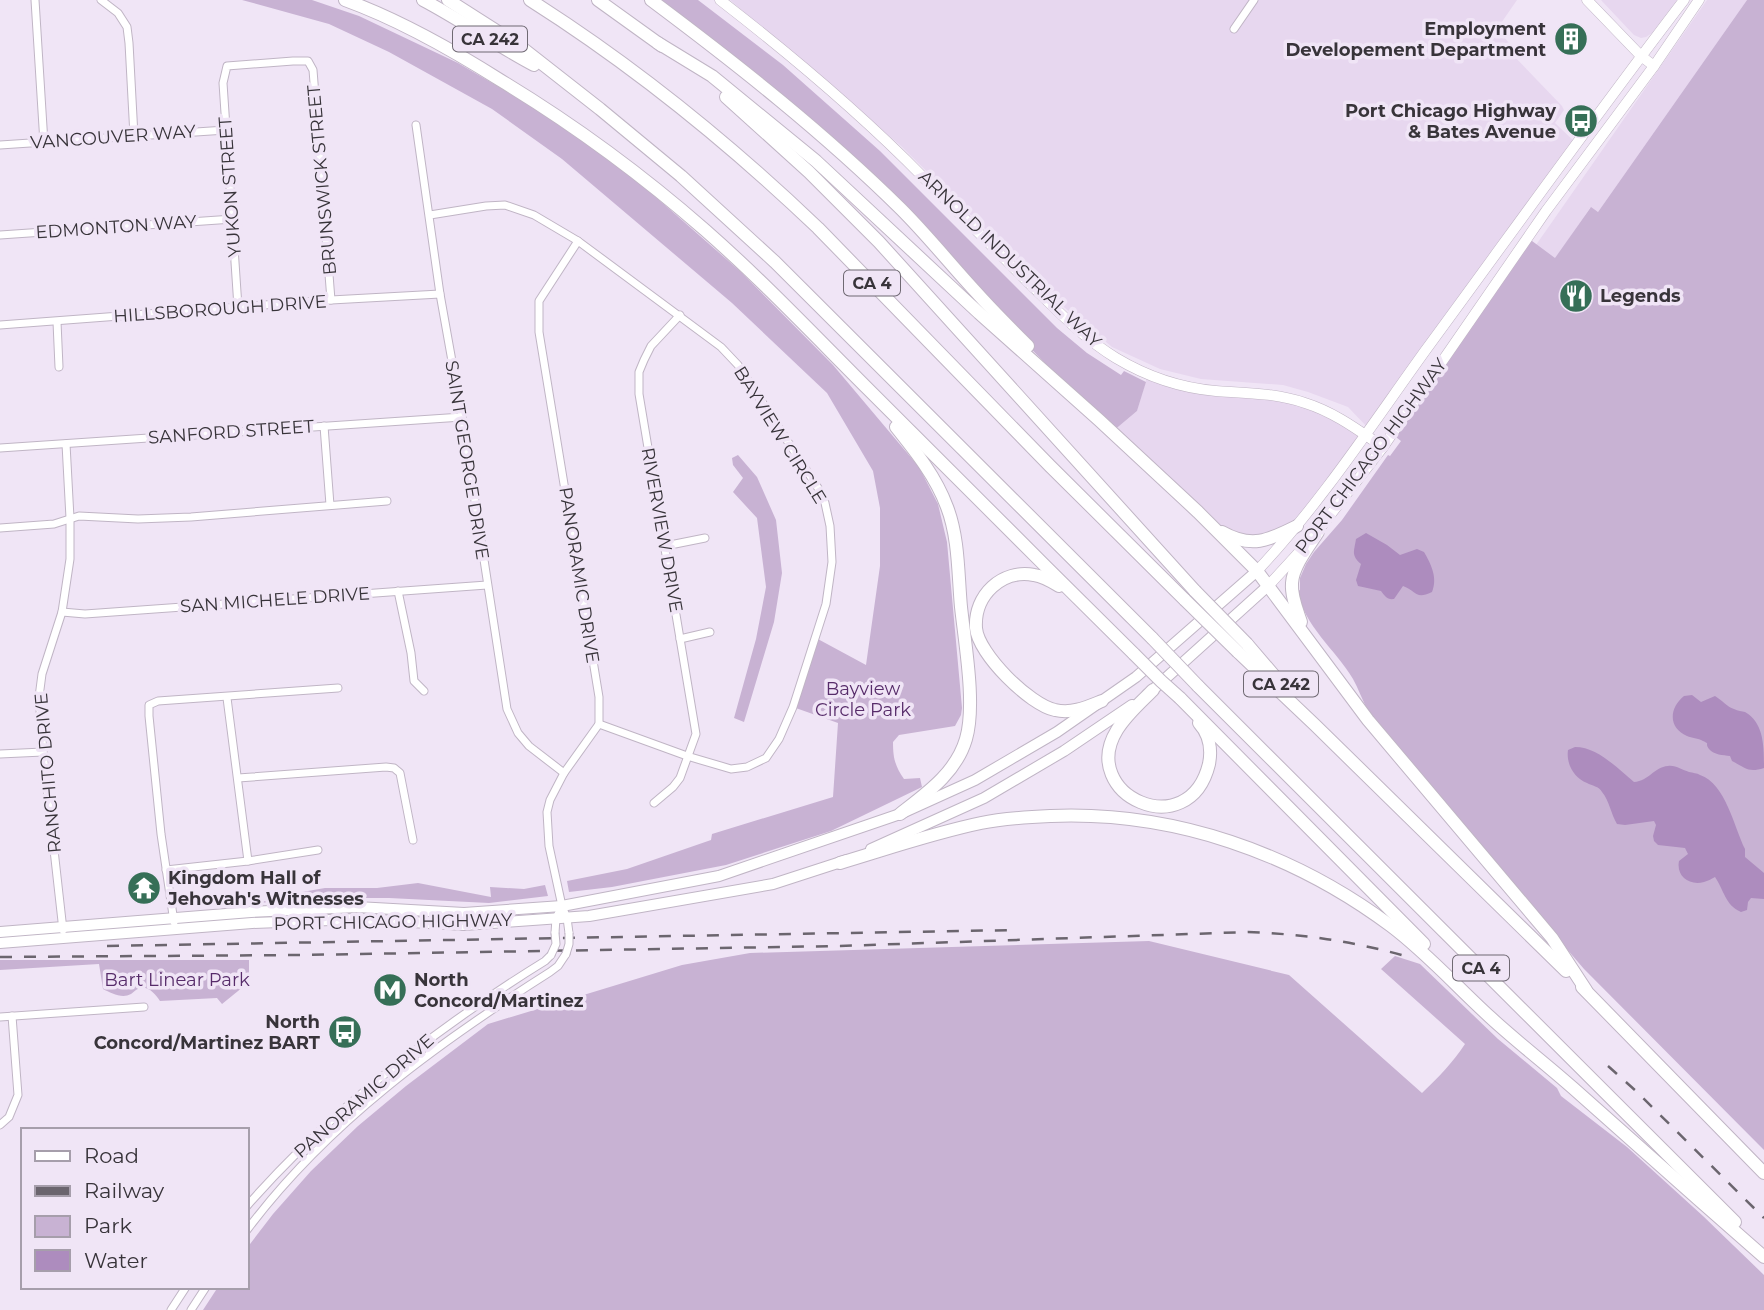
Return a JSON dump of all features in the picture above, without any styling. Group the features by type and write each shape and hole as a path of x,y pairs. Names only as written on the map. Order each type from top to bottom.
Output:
{"highway":[{"path":"345,0 385,16 459,54 552,112 628,167 705,230 1087,607 1134,654 1157,685 1178,699 1442,962 1515,1039"},
{"name":"CA 242","path":"423,0 454,16 512,53 557,76"},
{"name":"CA 4","path":"448,0 517,44 640,141 765,253 1764,1251"},
{"name":"CA 4","path":"530,0 652,85 708,129 779,191 1050,466 1190,596"},
{"name":"CA 242","path":"598,0 658,43 735,105 845,207 879,242 1190,596 1315,724 1586,990"},
{"path":"651,0 771,93 881,190 1099,420"},
{"path":"658,43 712,76 786,135 1099,420 1257,571 1368,720 1552,938 1586,990 1764,1174"},
{"path":"822,343 886,414 923,462 942,494 953,527 969,690 968,732 961,752 946,776 900,814"},
{"path":"1198,512 1224,533 1258,542 1297,526"},
{"path":"1304,633 1294,602 1292,580 1318,532"},
{"path":"1087,607 1049,579 1037,575 1013,575 1002,579 985,594 979,605 976,630 987,655 1036,702 1058,711 1083,709 1102,701"},
{"path":"1157,685 1117,730 1109,751 1110,766 1122,791 1143,804 1167,807 1179,803 1197,790 1207,771 1210,749 1206,734 1178,699"},
{"path":"840,863 982,822 1068,816 1124,818 1206,834 1254,849 1322,881 1372,912 1416,946 1488,1016 1764,1257"}],"main road":[{"name":"PORT CHICAGO HIGHWAY","path":"0,932 63,932 174,923 251,912 357,907 464,913 562,906 719,876 900,814 975,780 1057,732 1136,677 1257,571"},
{"name":"PORT CHICAGO HIGHWAY","path":"174,923 357,919 464,925 589,916 773,884 840,863 984,798 1117,717 1269,585"},
{"name":"PORT CHICAGO HIGHWAY","path":"0,943 63,932"}],"street":[{"path":"34,0 44,142"},
{"path":"101,0 118,13 127,27 134,136"},
{"name":"ARNOLD INDUSTRIAL WAY","path":"720,0 859,114 1051,304 1096,344 1118,359 1161,379 1210,390 1266,394 1304,402 1333,414 1383,447"},
{"path":"1234,29 1254,0"},
{"path":"1587,0 1654,66"},
{"name":"PORT CHICAGO HIGHWAY","path":"1257,571 1297,526 1684,0"},
{"name":"PORT CHICAGO HIGHWAY","path":"1269,585 1318,532 1383,447 1546,211 1654,66 1699,0"},
{"name":"YUKON STREET","path":"238,307 223,83 227,66 307,61"},
{"name":"BRUNSWICK STREET","path":"307,61 313,70 331,300"},
{"name":"SAINT GEORGE DRIVE","path":"416,125 440,295 462,417 507,709 518,733 529,746 564,773"},
{"name":"VANCOUVER WAY","path":"0,145 226,130"},
{"name":"BAYVIEW CIRCLE","path":"430,215 486,206 505,205 521,209 578,241 680,315 721,346 738,365 825,503 830,526 832,562 826,604 793,707 766,758 747,767 731,769 687,756 599,723"},
{"name":"EDMONTON WAY","path":"0,235 233,219"},
{"name":"PANORAMIC DRIVE","path":"578,241 539,301 539,332 599,697 599,723"},
{"name":"HILLSBOROUGH DRIVE","path":"0,325 331,300 440,295"},
{"name":"RIVERVIEW DRIVE","path":"654,803 680,778 696,734 639,394 639,372 651,346 680,315"},
{"path":"57,322 59,367"},
{"name":"SANFORD STREET","path":"0,448 462,417"},
{"path":"324,426 330,505"},
{"name":"RANCHITO DRIVE","path":"63,932 39,697 42,674 62,611 70,559 71,518 66,443"},
{"path":"0,528 54,524 79,516 138,519 191,517 387,501"},
{"path":"665,546 705,538"},
{"name":"SAN MICHELE DRIVE","path":"62,611 97,613 487,585"},
{"path":"398,591 414,681 424,691"},
{"path":"680,639 710,632"},
{"path":"174,923 149,705 158,701 338,688"},
{"path":"227,698 248,862"},
{"path":"562,906 549,846 547,812 564,773 599,723"},
{"path":"0,754 43,751"},
{"path":"238,778 386,766 394,768 400,774 413,840"},
{"path":"166,870 248,862 318,850"},
{"name":"PANORAMIC DRIVE","path":"248,1229 305,1163 358,1112 432,1051 558,966 569,944 569,933 562,918 562,906"},
{"name":"PANORAMIC DRIVE","path":"248,1205 304,1146 375,1081 477,1004 545,961 556,944 555,933 562,918"},
{"path":"0,1017 144,1007"},
{"path":"0,1125 9,1118 18,1095 12,1016"},
{"path":"172,1310 185,1289"},
{"path":"191,1310 205,1289"}],"shaded area":[{"path":"730,0 1517,0 1497,29 1510,44 1505,51 1511,53 1562,106 1564,110 1555,123 1576,143 1369,429 1348,407 1308,392 1283,385 1201,379 1160,369 1112,347 1065,308 901,146"},
{"path":"1601,0 1677,0 1652,33 1641,38 1634,35"},
{"path":"1707,0 1747,0 1598,212 1590,208 1555,259 1536,245"},
{"path":"1148,374 1161,379 1304,402 1365,435 1297,526 1266,540 1224,533 1112,432 1137,411"}],"green space":[{"name":"Bayview Circle Park","path":"242,0 312,0 359,16 458,63 543,113 633,177 741,272 833,365 919,467 938,504 947,542 961,715 955,726 899,735 893,742 895,762 904,779 920,778 922,787 831,831 726,865 612,887 569,892 567,881 627,869 711,840 712,834 833,797 838,723 793,707 816,638 866,665 880,566 880,508 873,471 827,393 732,303 562,159 492,109 389,52 329,24"},
{"path":"651,0 698,0 783,65 880,151 1057,328 1087,353 1121,375 1124,371 1146,382 1137,411 1112,432 977,293 903,211"},
{"path":"1747,0 1764,0 1764,1150 1584,969 1553,933 1367,709 1346,668 1306,615 1298,591 1306,564 1401,441 1392,434 1528,238 1555,258 1591,207 1598,212"},
{"path":"738,455 757,477 776,520 782,573 774,622 744,722 734,718 756,639 766,587 757,518 733,492 743,478 733,465 732,458"},
{"path":"418,883 491,897 490,887 524,889 545,885 548,896 489,903 389,898 310,898 259,903 325,888 377,888"},
{"path":"1149,941 1289,975 1422,1093 1445,1070 1465,1044 1381,969 1395,956 1420,964 1498,1039 1557,1088 1561,1096 1627,1147 1764,1275 1764,1310 203,1310 217,1289 248,1289 248,1247 311,1171 358,1126 406,1086 488,1024 682,965 750,953"},
{"name":"Bart Linear Park","path":"0,960 249,960 249,986 243,987 222,1004 217,998 160,1001 147,988 140,988 124,996 103,989 99,964 0,970"}],"water":[{"path":"1366,533 1400,555 1417,549 1424,552 1434,576 1432,592 1419,595 1403,586 1392,599 1381,591 1358,586 1356,580 1361,564 1354,556 1356,539"},
{"path":"1692,695 1701,702 1715,696 1729,707 1745,712 1756,722 1762,736 1764,768 1744,768 1732,761 1730,756 1713,752 1707,743 1687,736 1676,728 1673,718 1675,706 1684,696"},
{"path":"1575,747 1600,755 1634,782 1663,767 1671,766 1709,780 1728,807 1745,849 1745,857 1764,873 1764,899 1751,898 1747,910 1741,912 1728,901 1715,877 1698,883 1685,879 1680,871 1679,861 1688,854 1685,848 1658,845 1653,836 1656,825 1654,821 1617,824 1601,790 1582,781 1572,770 1568,750"}],"railway":[{"path":"107,946 1017,930"},
{"path":"0,957 840,946 1248,932 1331,940 1412,958"},
{"path":"1608,1066 1764,1218"}],"place":[{"name":"Employment Developement Department","path":"1571,39"},
{"name":"Port Chicago Highway & Bates Avenue","path":"1581,121"},
{"name":"Legends","path":"1576,296"},
{"name":"Kingdom Hall of Jehovah's Witnesses","path":"144,888"},
{"name":"North Concord/Martinez","path":"390,990"},
{"name":"North Concord/Martinez BART","path":"345,1032"}]}
